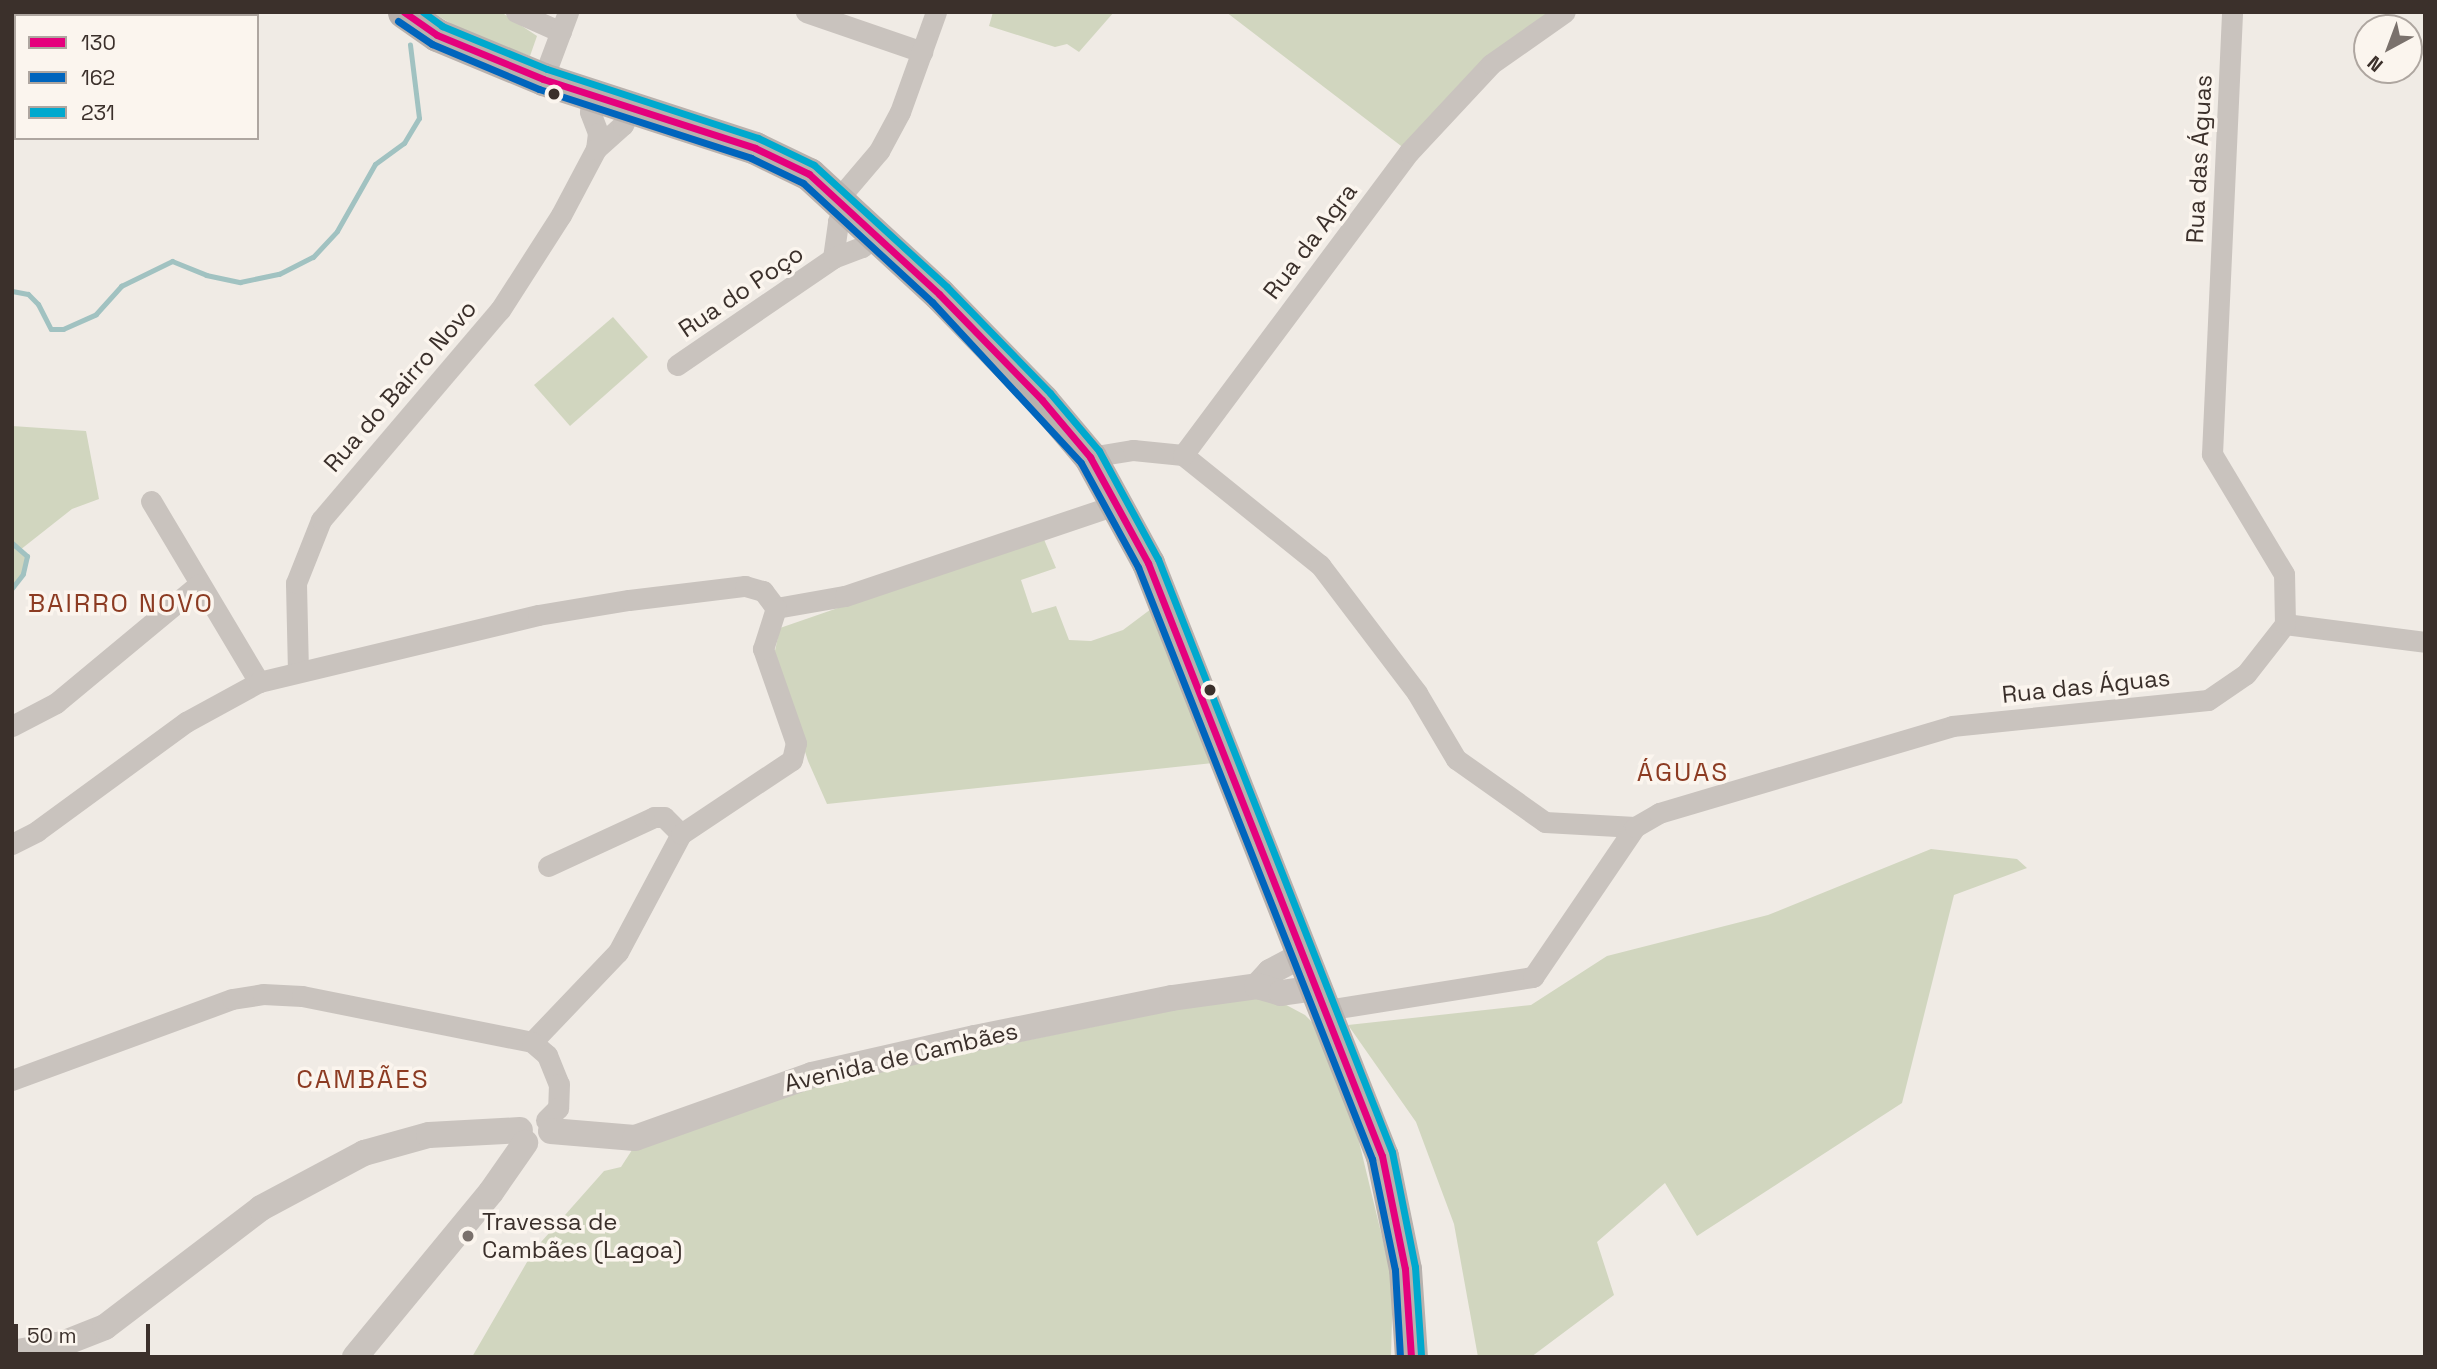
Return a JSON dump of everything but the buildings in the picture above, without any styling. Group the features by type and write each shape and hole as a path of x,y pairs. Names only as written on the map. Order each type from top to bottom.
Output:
{"main road":[{"path":"404,12 437,35 543,79 789,162 844,202 878,233 1042,400 1090,457 1118,503 1148,563 1382,1156 1396,1212 1411,1357"}],"street":[{"path":"516,12 564,22 543,79"},
{"path":"806,12 922,52"},
{"name":"Rua do Poço","path":"833,258 838,221 844,202 879,151 900,112 936,12"},
{"name":"Rua da Agra","path":"1183,455 1409,152 1491,64 1565,12"},
{"name":"Rua das Águas","path":"1322,999 1533,977 1635,827 1659,813 1952,726 2208,700 2246,674 2285,624 2284,574 2212,454 2232,12"},
{"path":"594,94 590,112 598,133 596,149"},
{"path":"596,149 623,125 631,107"},
{"name":"Rua do Bairro Novo","path":"298,672 296,583 321,520 500,310 561,215 596,149"},
{"name":"Rua do Poço","path":"677,365 833,258 862,247 878,233"},
{"path":"1090,457 1133,450 1183,455 1320,565 1418,693 1456,759 1545,822 1635,827"},
{"path":"151,501 198,585 259,682"},
{"path":"776,608 845,596 1118,503"},
{"path":"12,726 56,703 198,585"},
{"path":"12,844 37,831 186,722 259,682 538,615 629,600 746,586 763,591 776,608"},
{"path":"532,1042 618,952 681,834 792,760 796,743 763,649 776,608"},
{"path":"2285,624 2425,642"},
{"path":"548,866 653,817 664,817 681,834"},
{"name":"Avenida de Cambães","path":"1257,986 1270,972 1304,954"},
{"name":"Avenida de Cambães","path":"12,1353 62,1344 105,1327 261,1208 353,1157 429,1136 522,1136 540,1146 549,1125 635,1138 812,1075 1145,1003 1257,986 1281,993 1322,999"},
{"path":"12,1080 204,1007 263,994 341,1001 532,1042 547,1055 559,1084 558,1108 549,1125"},
{"path":"355,1357 491,1192 522,1136"}],"green space":[{"path":"432,12 501,12 537,36 530,56 466,33"},
{"path":"993,12 1114,12 1079,52 1067,44 1055,47 989,26"},
{"path":"1226,12 1565,12 1491,64 1409,152"},
{"path":"613,317 648,357 570,426 534,385"},
{"path":"12,426 86,431 99,499 72,509 20,550 27,556 23,574 12,588"},
{"path":"1043,537 1056,568 1021,580 1032,613 1056,606 1069,640 1091,641 1123,630 1151,609 1213,763 827,804 808,761 774,655 780,628"},
{"path":"1931,849 2017,859 2027,868 1954,895 1902,1103 1697,1236 1665,1183 1597,1242 1614,1295 1531,1357 1478,1357 1454,1224 1416,1122 1348,1025 1531,1005 1607,956 1768,915"},
{"path":"1227,999 1275,999 1305,1015 1320,1030 1354,1121 1393,1282 1391,1357 472,1357 534,1250 604,1171 621,1167 632,1150 830,1081"}],"waterway":[{"path":"12,291 28,294 38,304 51,329 63,329 96,314 121,286 172,261 206,275 240,282 279,274 313,257 337,231 375,164 404,143 419,118 410,45"},
{"path":"12,543 27,556 23,574 12,588"}],"transit line":[{"name":"130","path":"404,12 437,35 543,79 755,148 809,174 939,294 1042,400 1090,457 1148,563 1382,1156 1405,1269 1411,1357"},
{"name":"231","path":"423,12 442,26 547,69 758,138 814,165 947,287 1050,393 1099,451 1158,559 1392,1152 1415,1267 1421,1356"},
{"name":"162","path":"398,21 432,44 539,89 751,158 803,183 932,302 1081,463 1138,567 1372,1159 1395,1270 1400,1357"}],"place":[{"name":"Travessa de Cambães (Lagoa)","path":"468,1236"}],"district":[{"name":"BAIRRO NOVO","path":"121,604"},
{"name":"ÁGUAS","path":"1683,773"},
{"name":"CAMBÃES","path":"363,1080"}]}
